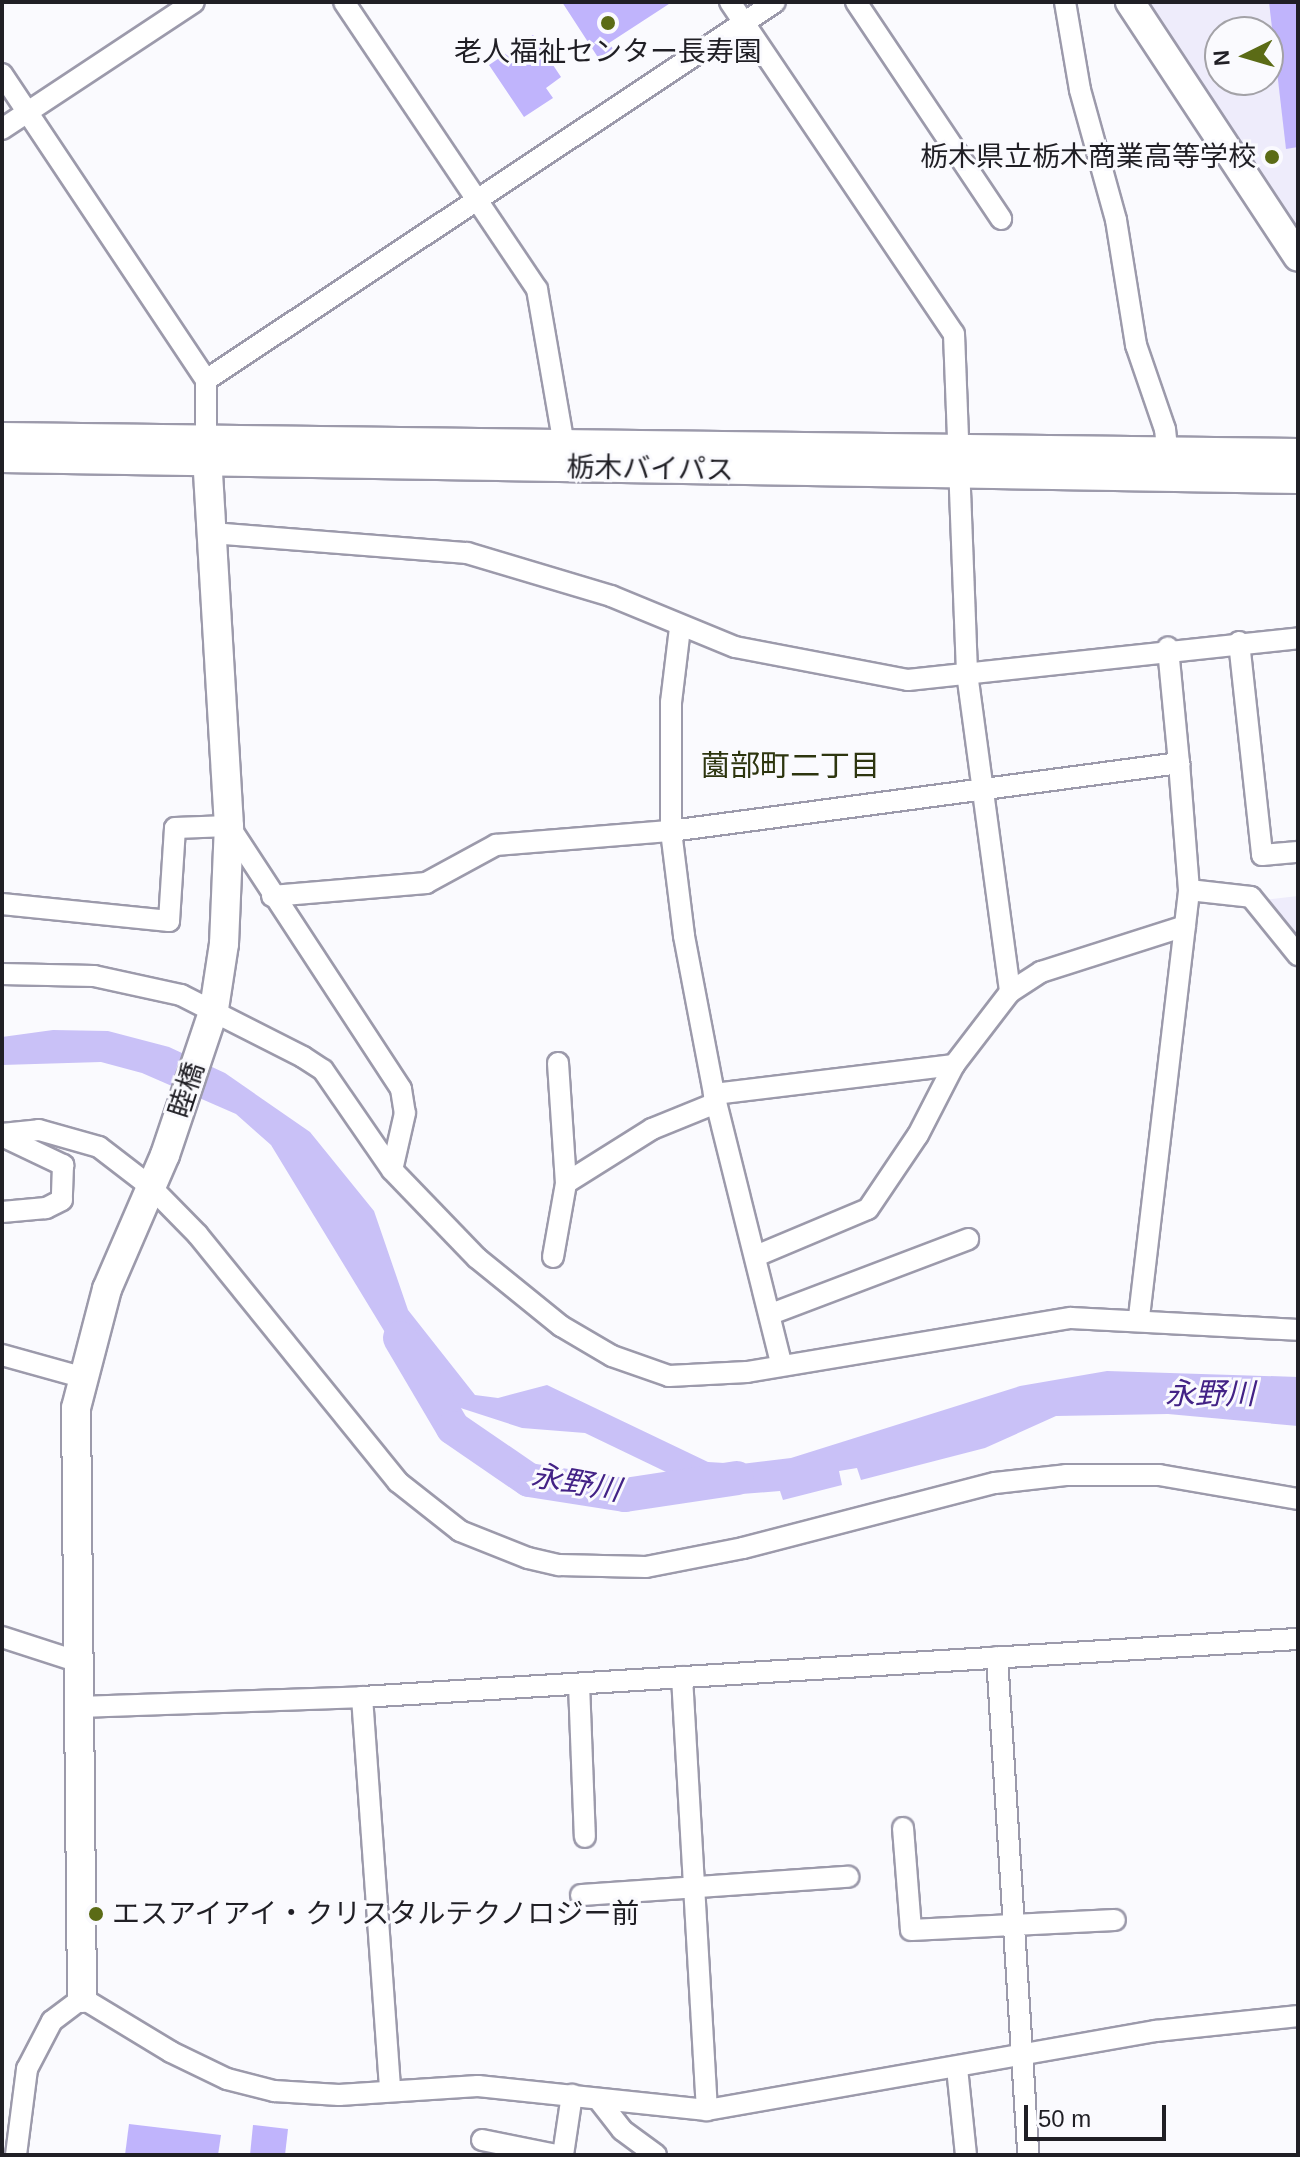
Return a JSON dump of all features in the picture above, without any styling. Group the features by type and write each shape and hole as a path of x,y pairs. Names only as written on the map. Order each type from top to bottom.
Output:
{"main road":[{"path":"1130,2 1298,257"},
{"name":"栃木バイパス","path":"2,437 206,452 961,463 1169,464 1298,453"},
{"name":"栃木バイパス","path":"2,458 564,445 961,463"},
{"name":"睦橋","path":"82,1998 82,1663 74,1494 81,1377 107,1289 165,1155 212,1017 224,944 229,826 206,452"},
{"name":"栃木バイパス","path":"1169,464 1298,479"}],"street":[{"path":"2,129 194,2"},
{"path":"344,2 540,297 564,445"},
{"path":"730,2 954,334 967,673 1010,992"},
{"path":"206,380 775,2"},
{"path":"856,2 1001,219"},
{"path":"1065,2 1080,90 1116,220 1136,345 1169,464"},
{"path":"2,74 206,380 206,452"},
{"path":"212,533 467,553 611,596 680,628 784,658 908,680 1168,648 1298,638"},
{"path":"680,628 671,702 671,831 715,1099 781,1363"},
{"path":"1239,642 1262,855 1298,852"},
{"path":"1139,1317 1189,890 1168,648"},
{"path":"272,896 426,883 496,845 671,831 1179,763"},
{"path":"2,904 169,921 175,828 229,826 401,1089 405,1113 392,1170"},
{"path":"1189,890 1251,897 1298,955"},
{"path":"756,1256 868,1209 918,1135 954,1065 1010,992 1041,972 1185,926"},
{"path":"2,974 94,976 212,1017 323,1070 392,1170 510,1286 612,1356 689,1377 1071,1318 1139,1317 1298,1330"},
{"path":"553,1257 566,1183 558,1063"},
{"path":"566,1183 652,1129 715,1099 954,1065"},
{"path":"2,1135 39,1130 99,1147 151,1187 198,1235 398,1482 460,1531 528,1558 559,1565 646,1567 743,1548 982,1485 1066,1475 1159,1475 1298,1499"},
{"path":"2,1135 63,1165 62,1200 46,1208 2,1212"},
{"path":"771,1314 968,1239"},
{"path":"2,1355 81,1377"},
{"path":"2,1637 82,1663"},
{"path":"82,1707 362,1697 1298,1639"},
{"path":"997,1657 1028,2155"},
{"path":"682,1677 707,2110"},
{"path":"579,1684 585,1837"},
{"path":"362,1697 390,2091"},
{"path":"903,1828 911,1930 1115,1920"},
{"path":"581,1895 848,1877"},
{"path":"16,2155 27,2069 52,2021 82,1998 227,2079 300,2093 478,2086 707,2110 1156,2031 1298,2016"},
{"path":"957,2068 966,2155"},
{"path":"563,2155 572,2095"},
{"path":"598,2099 622,2130 656,2155"},
{"path":"482,2140 556,2155"}],"shaded area":[{"name":"栃木県立栃木商業高等学校","path":"1143,2 1298,2 1298,233 1206,96 1284,96 1284,16 1204,16 1204,93"},
{"path":"1298,896 1298,942 1264,900"}],"water":[{"path":"53,1030 108,1031 169,1047 225,1073 310,1132 374,1211 408,1310 475,1395 498,1398 547,1385 708,1462 741,1464 791,1458 1020,1386 1107,1371 1298,1377 1298,1426 1168,1414 1056,1416 985,1448 861,1480 857,1468 839,1471 842,1485 783,1500 780,1491 716,1496 585,1433 522,1428 442,1402 400,1357 271,1145 236,1114 142,1073 101,1062 2,1065 2,1037"}],"building":[{"name":"老人福祉センター長寿園","path":"562,2 672,2 609,43 613,49 599,59"},
{"path":"1269,2 1298,2 1298,147 1286,149 1280,96 1284,96 1284,16 1271,16"},
{"path":"533,35 561,77 546,88 553,98 524,117 489,65"},
{"path":"129,2124 221,2135 218,2155 125,2155"},
{"path":"253,2125 288,2129 285,2155 250,2155"}],"waterway":[{"name":"永野川","path":"400,1338 453,1428 529,1480 625,1495 737,1478"}],"place":[{"name":"老人福祉センター長寿園","path":"608,23"},
{"name":"栃木県立栃木商業高等学校","path":"1272,157"},
{"name":"エスアイアイ・クリスタルテクノロジー前","path":"96,1914"}],"district":[{"name":"薗部町二丁目","path":"790,766"}]}
